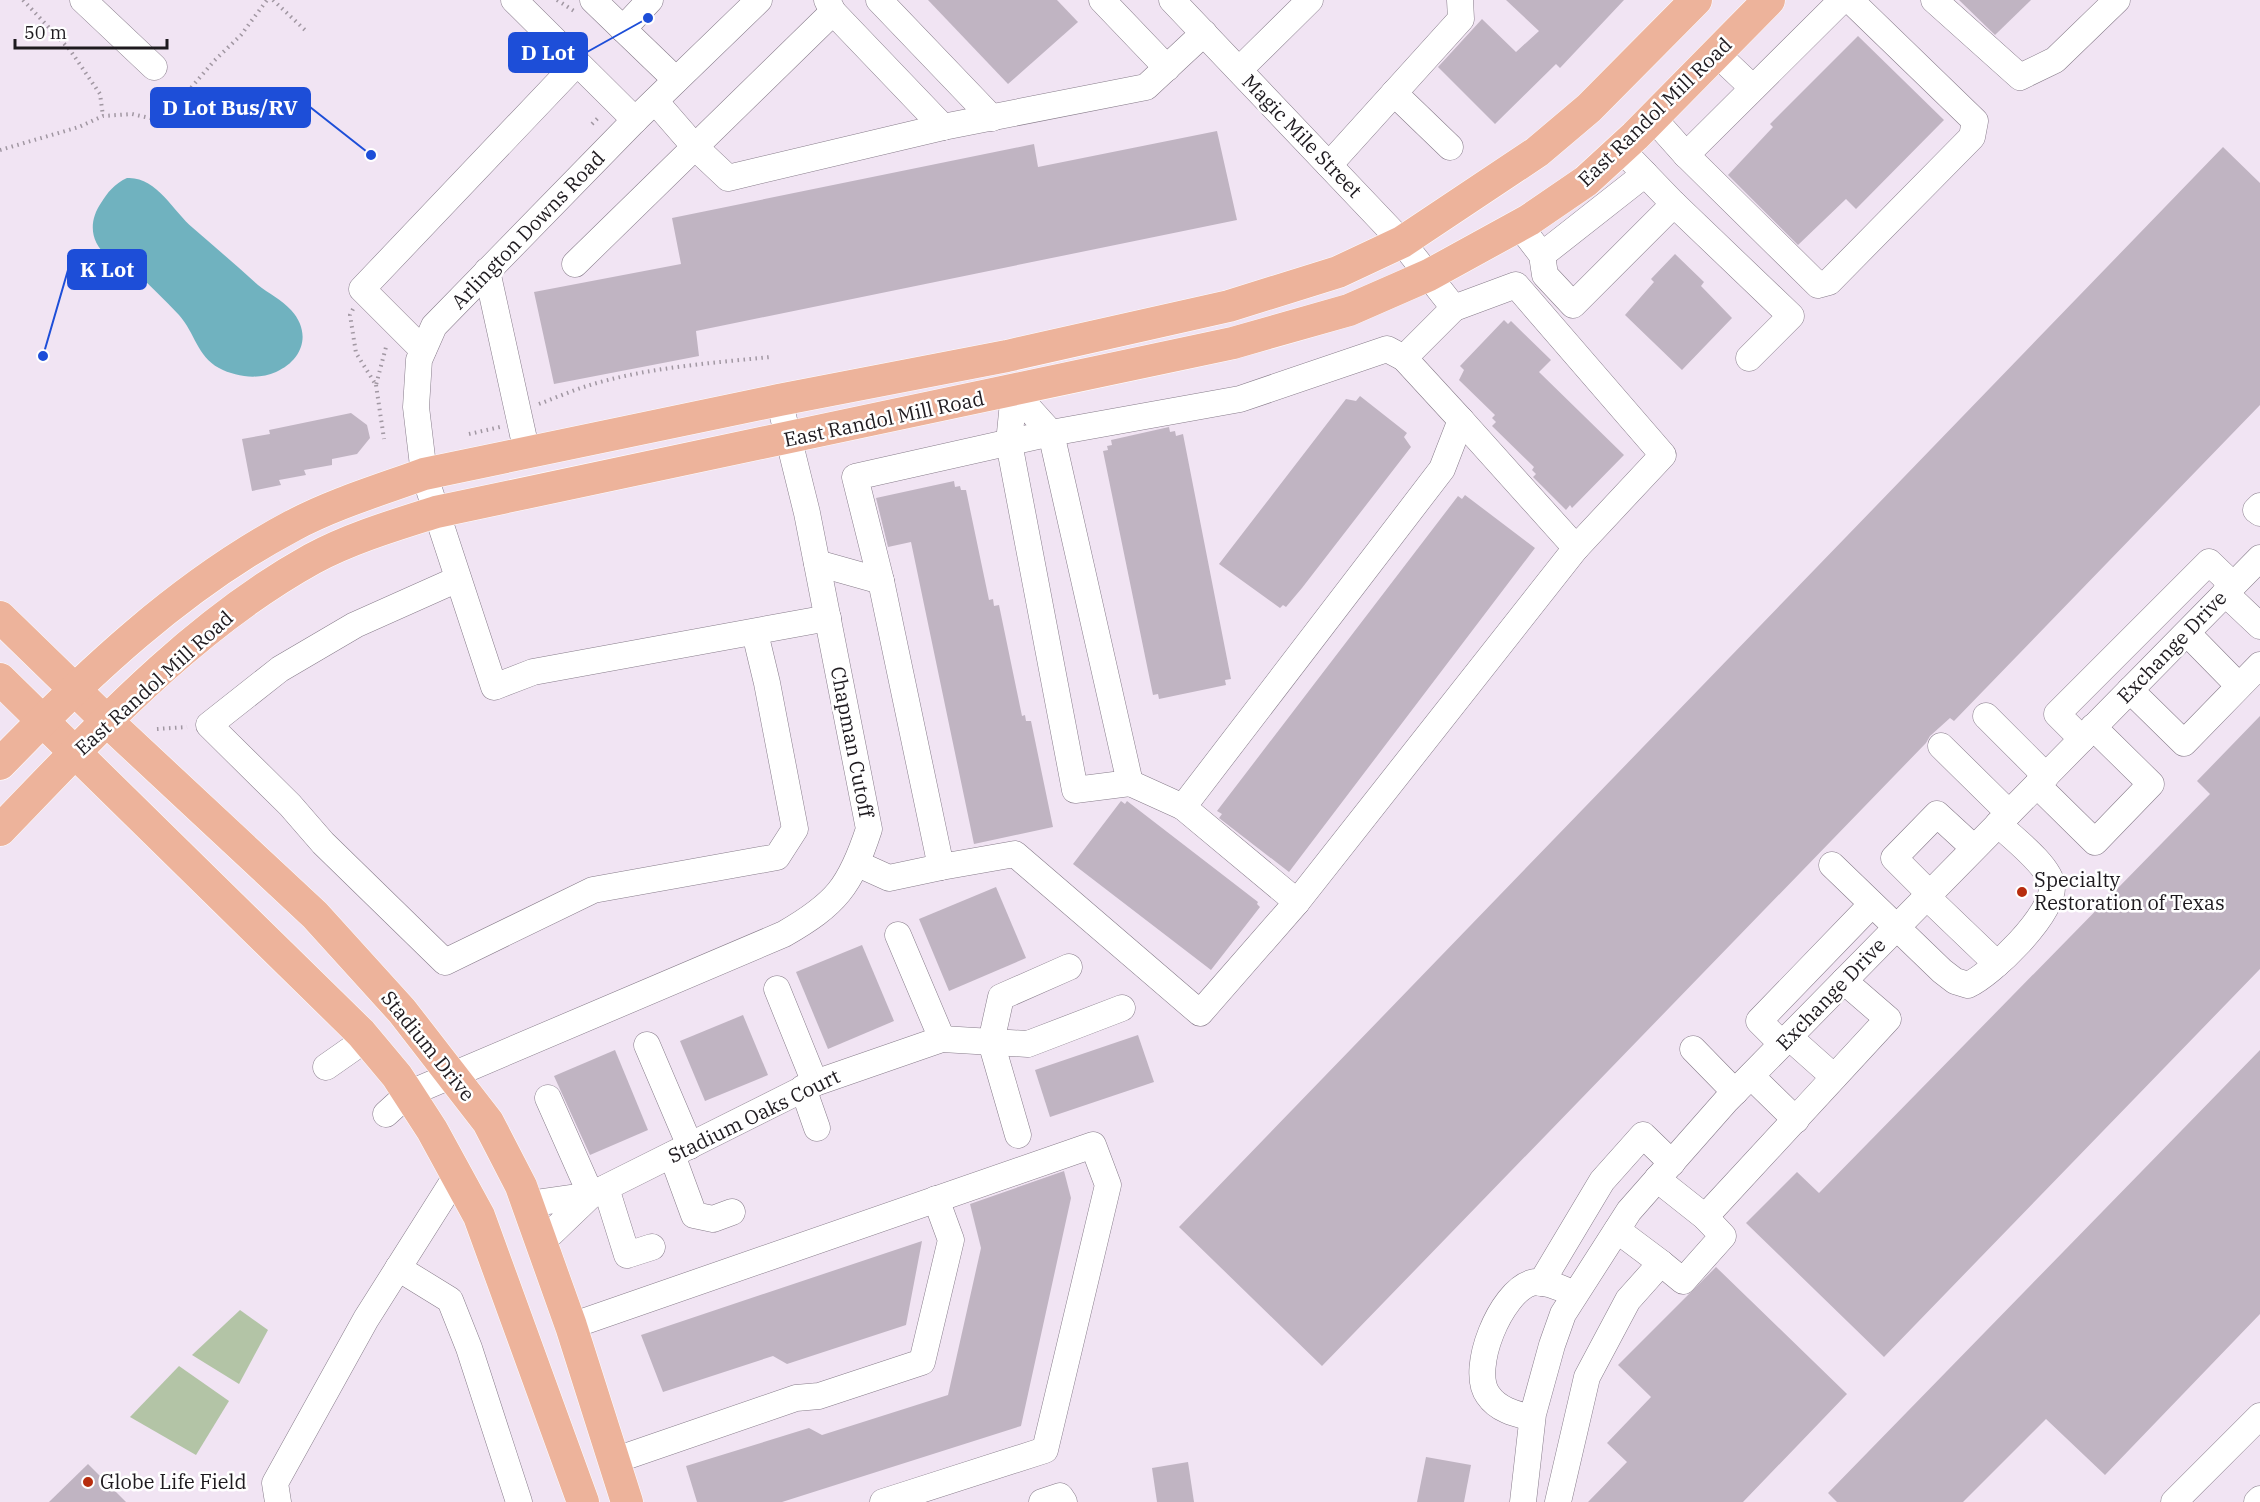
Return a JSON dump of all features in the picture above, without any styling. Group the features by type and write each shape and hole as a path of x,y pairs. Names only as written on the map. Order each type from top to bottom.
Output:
{"main road":[{"name":"East Randol Mill Road","path":"0,764 75,690 181,598 229,562 294,524 424,474 779,400 1007,356 1228,306 1338,272 1402,242 1537,152 1589,108 1696,0"},
{"name":"East Randol Mill Road","path":"0,830 107,721 210,629 313,558 371,533 436,512 1014,392 1239,342 1349,310 1429,275 1519,225 1586,181 1653,118 1769,0"},
{"name":"Stadium Drive","path":"0,617 107,721 315,915 402,1011 488,1122 528,1204 542,1242 627,1502"},
{"path":"0,679 41,722 366,1039 397,1104 432,1130 479,1216 579,1488 613,1461"}],"street":[{"path":"83,0 154,67"},
{"path":"514,0 635,120"},
{"path":"593,0 676,80"},
{"path":"623,29 650,0"},
{"name":"Arlington Downs Road","path":"755,633 533,672 494,687 424,474 416,407 419,360 434,326 635,120 759,0"},
{"path":"879,0 992,118"},
{"path":"1102,0 1167,68"},
{"name":"Magic Mile Street","path":"1172,0 1402,242 1454,308"},
{"path":"1239,70 1310,0"},
{"path":"1329,165 1461,19 1460,0"},
{"path":"1686,155 1842,0"},
{"path":"1653,118 1686,155 1818,285 1829,282 1972,137 1975,121 1850,0"},
{"path":"1934,0 2020,76 2055,60 2117,0"},
{"path":"575,264 695,147 830,6 943,127"},
{"path":"656,101 695,147 728,178 943,127 1146,87 1204,33"},
{"path":"1717,54 1753,88"},
{"path":"423,350 362,289 577,63"},
{"path":"1394,93 1450,147"},
{"path":"1621,149 1674,204 1791,316 1749,358"},
{"path":"1542,255 1645,174"},
{"path":"1519,225 1542,255 1545,275 1574,305 1674,204"},
{"path":"487,271 527,453"},
{"path":"858,864 889,878 1015,854 1200,1013 1297,902 1576,548 1663,455 1516,285 1454,308 1404,358"},
{"path":"941,867 881,581 855,477 1051,433 1240,399 1388,349 1404,358 1576,548"},
{"path":"1007,356 1014,392 1009,442 1075,790 1130,783 1183,807 1297,902"},
{"path":"1014,392 1051,433 1130,783"},
{"name":"Chapman Cutoff","path":"397,1104 453,1075 784,934 820,913 836,897 858,864 868,829 817,563 779,400"},
{"path":"1183,807 1442,468 1461,420"},
{"path":"2260,506 2256,510 2260,513"},
{"name":"Exchange Drive","path":"1523,1502 1532,1418 1563,1314 1614,1235 1665,1171 1743,1084 2260,558"},
{"path":"1986,716 2095,842 2151,784 2088,733 2057,714 2209,562 2260,626"},
{"path":"817,563 881,581"},
{"path":"458,579 355,625 289,663 209,725 290,805 323,843 445,962 593,890 777,857 795,829 755,633 828,618"},
{"path":"2179,592 2195,624 2239,686"},
{"path":"2138,632 2163,656"},
{"path":"2097,673 2126,694 2184,743 2260,665"},
{"path":"1832,865 1896,928 1955,981 1968,985 1981,979 1997,964 2038,919 2050,900 2052,885 2045,869 1941,746"},
{"path":"1974,848 1937,814 1894,858 1997,964"},
{"path":"1834,1077 1759,1021 1872,904"},
{"path":"898,935 942,1039"},
{"path":"1705,1217 1888,1019 1852,973 1837,940"},
{"path":"1018,1135 991,1042 1001,997 1069,967"},
{"path":"1798,982 1821,1004"},
{"path":"777,989 809,1086 817,1128"},
{"name":"Stadium Oaks Court","path":"542,1242 598,1192 809,1086 942,1039 1028,1044 1122,1008"},
{"path":"326,1067 366,1039"},
{"path":"647,1045 681,1150 694,1215 713,1219 732,1212"},
{"path":"1693,1049 1796,1120"},
{"path":"548,1098 598,1192 627,1254 652,1247"},
{"path":"1541,1283 1579,1217 1602,1181 1643,1135 1665,1171 1723,1236 1683,1281 1661,1263 1579,1217"},
{"path":"571,1326 1093,1145 1108,1185 1045,1450 883,1502"},
{"path":"278,1502 275,1483 366,1319 457,1175"},
{"name":"Stadium Oaks Court","path":"528,1204 598,1192"},
{"path":"613,1461 796,1398 819,1396 922,1362 951,1240 936,1199"},
{"path":"1558,1502 1587,1377 1628,1300 1661,1263"},
{"path":"398,1268 450,1300 469,1348 519,1502"},
{"path":"1532,1418 1515,1414 1498,1406 1487,1394 1481,1379 1483,1362 1492,1331 1505,1305 1518,1289 1533,1282 1575,1294"},
{"path":"1543,1378 1582,1391"},
{"path":"2174,1502 2260,1416"},
{"path":"1042,1502 1060,1496 1064,1502"}],"path":[{"path":"23,0 70,50 100,94 103,116"},
{"path":"0,150 79,128 103,116 132,114 154,119 171,111 213,61 241,35 267,0"},
{"path":"273,0 305,30"},
{"path":"362,289 350,315 356,353 376,385"},
{"path":"384,439 376,385 386,347"},
{"path":"469,434 519,422 538,404 588,386 705,364 770,357"},
{"path":"157,729 209,725"}],"green space":[{"path":"240,1310 268,1330 239,1384 192,1355"},
{"path":"179,1366 229,1401 196,1455 130,1417"}],"water":[{"path":"127,178 137,179 155,188 193,228 258,285 291,310 301,328 303,337 298,353 285,367 276,372 255,377 233,374 219,368 201,351 179,315 163,298 134,270 113,260 103,252 93,232 94,218 109,192"}],"building":[{"path":"928,0 1057,0 1078,22 1008,84"},
{"path":"1506,0 1624,0 1560,68 1556,64 1495,124 1438,67 1482,19 1516,52 1539,31"},
{"path":"1959,0 2031,0 1995,35"},
{"path":"1858,36 1944,120 1856,209 1846,199 1798,245 1728,175 1773,127 1770,124"},
{"path":"1217,131 1237,220 696,331 699,356 554,384 534,292 681,264 672,218 1034,144 1038,167"},
{"path":"2223,147 2260,183 2260,405 1954,721 1950,718 1930,736 1926,743 1322,1366 1179,1227"},
{"path":"1675,254 1704,282 1701,286 1732,318 1682,370 1625,315 1654,282 1651,279"},
{"path":"1504,320 1508,324 1511,321 1551,360 1539,372 1624,455 1572,508 1570,505 1566,510 1533,477 1536,474 1532,470 1534,467 1492,426 1496,422 1492,418 1495,415 1459,380 1464,370 1460,366"},
{"path":"1360,396 1407,433 1404,437 1411,447 1302,588 1286,607 1283,605 1280,608 1219,564 1346,399 1356,401"},
{"path":"351,413 367,425 370,438 357,454 332,459 332,465 304,470 306,475 279,480 281,485 252,491 242,439 270,434 269,430"},
{"path":"1169,427 1170,432 1175,431 1176,436 1183,434 1231,679 1225,680 1226,685 1159,699 1158,694 1153,695 1103,451 1108,450 1107,446 1112,445 1111,440"},
{"path":"954,481 955,487 960,486 961,490 966,490 989,600 993,599 994,606 999,605 1022,716 1025,715 1026,721 1031,721 1053,827 974,844 911,542 888,547 876,498"},
{"path":"1465,495 1535,548 1289,872 1219,818 1222,814 1217,811 1458,496 1462,499"},
{"path":"2260,716 2260,969 1884,1357 1746,1223 1797,1172 1819,1193 2210,794 2197,781"},
{"path":"1121,801 1125,804 1127,801 1258,902 1260,907 1211,970 1073,864"},
{"path":"996,887 1026,958 949,991 919,919"},
{"path":"862,945 894,1021 828,1049 796,972"},
{"path":"743,1015 768,1075 705,1101 680,1041"},
{"path":"1138,1035 1154,1082 1050,1117 1035,1070"},
{"path":"615,1050 648,1130 590,1155 554,1076"},
{"path":"2260,1050 2260,1314 2105,1475 2046,1419 1963,1502 1837,1502 1828,1493"},
{"path":"1064,1171 1071,1198 1021,1426 782,1502 697,1502 686,1466 809,1428 822,1435 948,1395 981,1248 970,1204"},
{"path":"922,1241 906,1325 787,1364 773,1356 663,1392 641,1335"},
{"path":"1716,1267 1847,1394 1743,1502 1588,1502 1627,1462 1607,1443 1651,1397 1618,1365"},
{"path":"1426,1457 1471,1465 1464,1502 1417,1502"},
{"path":"1188,1462 1194,1502 1157,1502 1152,1468"},
{"name":"Globe Life Field","path":"88,1464 126,1502 49,1502"}],"place":[{"name":"D Lot","path":"648,18"},
{"name":"D Lot Bus/RV","path":"371,155"},
{"name":"K Lot","path":"43,356"},
{"name":"Specialty Restoration of Texas","path":"2022,892"},
{"name":"Globe Life Field","path":"88,1482"}]}
